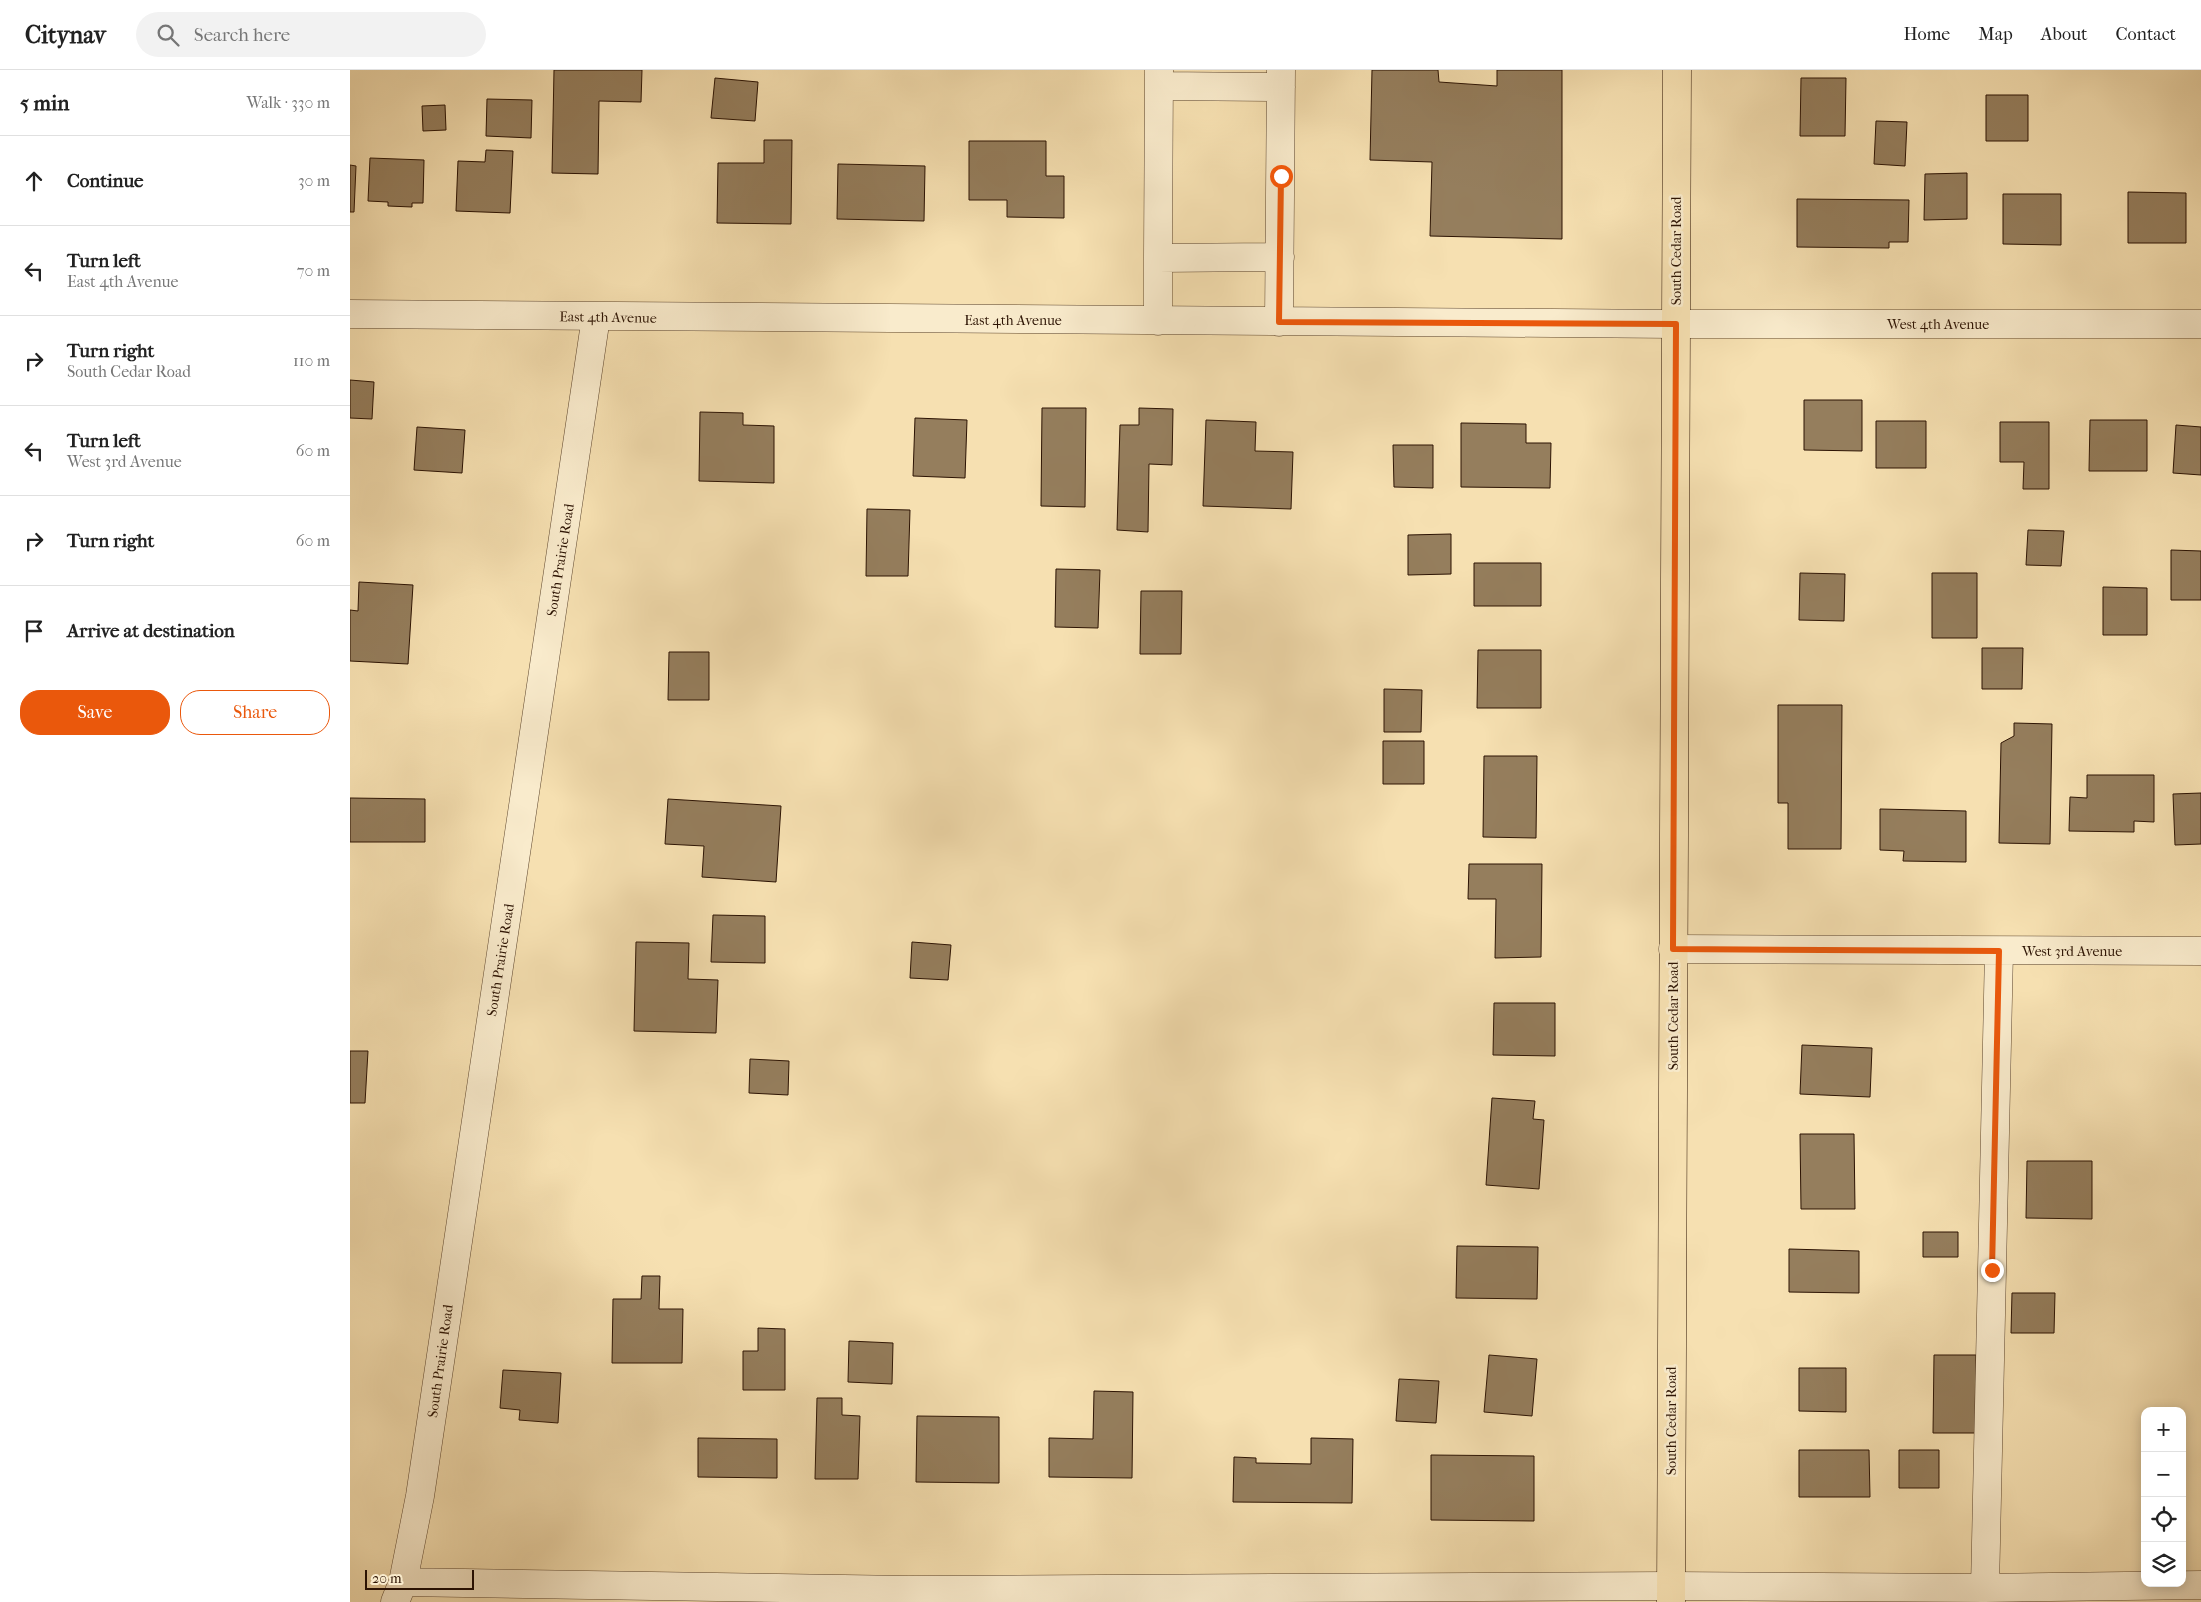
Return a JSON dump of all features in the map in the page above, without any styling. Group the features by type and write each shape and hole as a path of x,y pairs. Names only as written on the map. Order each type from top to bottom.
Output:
{"main road":[{"name":"South Cedar Road","path":"1671,1594 1676,70"}],"street":[{"path":"1158,321 1159,78 1281,78 1279,322"},
{"path":"1158,258 1280,257"},
{"name":"East 4th Avenue","path":"350,314 1676,324"},
{"name":"South Prairie Road","path":"399,1592 420,1496 596,317"},
{"name":"West 4th Avenue","path":"1676,324 2201,324"},
{"name":"West 3rd Avenue","path":"1673,949 2201,951"},
{"path":"1985,1588 1999,951"},
{"path":"399,1592 908,1590 1671,1594 2201,1585"}],"building":[{"path":"554,70 642,70 641,102 599,101 598,174 552,173"},
{"path":"1372,70 1438,70 1439,82 1497,86 1497,70 1562,70 1562,239 1430,236 1432,162 1370,160"},
{"path":"715,78 758,82 755,121 711,118"},
{"path":"1801,78 1846,78 1845,136 1800,136"},
{"path":"1986,95 2028,95 2028,141 1986,141"},
{"path":"487,99 532,100 531,138 486,136"},
{"path":"445,105 446,130 423,131 422,106"},
{"path":"1876,121 1907,122 1905,166 1874,164"},
{"path":"764,140 792,140 791,224 717,223 718,163 764,163"},
{"path":"969,141 1046,141 1046,176 1064,176 1064,218 1007,217 1007,200 969,200"},
{"path":"486,150 513,151 510,213 456,211 458,161 485,162"},
{"path":"370,158 424,160 423,203 412,203 412,207 388,206 388,202 368,201"},
{"path":"838,164 925,166 924,221 837,219"},
{"path":"350,165 356,166 354,212 350,212"},
{"path":"1967,173 1967,219 1924,220 1925,174"},
{"path":"2128,192 2186,193 2186,243 2128,243"},
{"path":"2003,194 2061,194 2061,245 2003,244"},
{"path":"1797,199 1909,200 1908,242 1889,242 1889,248 1797,247"},
{"path":"350,380 374,382 372,419 350,418"},
{"path":"1804,400 1862,400 1862,451 1804,450"},
{"path":"1042,408 1086,408 1085,507 1041,506"},
{"path":"1139,408 1173,409 1172,465 1149,464 1148,532 1117,530 1120,425 1139,425"},
{"path":"700,412 743,413 743,425 774,426 774,483 699,481"},
{"path":"915,418 967,420 965,478 913,476"},
{"path":"1206,420 1256,422 1255,451 1293,452 1291,509 1203,506"},
{"path":"2090,420 2147,420 2147,471 2089,471"},
{"path":"1876,421 1926,421 1926,468 1876,468"},
{"path":"2000,422 2049,422 2049,489 2023,489 2024,462 2000,462"},
{"path":"1461,423 1526,424 1526,443 1551,443 1550,488 1461,487"},
{"path":"2176,425 2201,427 2201,475 2173,473"},
{"path":"417,427 465,430 462,473 414,470"},
{"path":"1393,445 1433,445 1433,488 1394,487"},
{"path":"867,509 910,510 908,576 866,576"},
{"path":"2028,530 2064,531 2061,566 2026,565"},
{"path":"1451,534 1451,574 1408,575 1408,535"},
{"path":"2171,550 2201,551 2201,600 2171,600"},
{"path":"1474,563 1541,563 1541,606 1474,606"},
{"path":"1056,569 1100,570 1098,628 1055,627"},
{"path":"1800,573 1845,574 1844,621 1799,620"},
{"path":"1932,573 1977,573 1977,638 1932,638"},
{"path":"359,582 413,585 408,664 350,661 350,610 358,611"},
{"path":"2103,587 2147,588 2147,635 2103,635"},
{"path":"1141,591 1182,591 1181,654 1140,654"},
{"path":"1982,648 2023,648 2022,689 1982,689"},
{"path":"1478,650 1541,650 1541,708 1477,708"},
{"path":"669,652 709,652 709,700 668,700"},
{"path":"1384,689 1422,690 1421,732 1384,732"},
{"path":"1778,705 1842,705 1841,849 1788,849 1788,803 1778,803"},
{"path":"2014,723 2052,724 2050,844 1999,843 2001,743 2014,736"},
{"path":"1383,741 1424,741 1424,784 1383,784"},
{"path":"1484,756 1537,756 1536,838 1483,837"},
{"path":"2087,775 2154,775 2154,822 2134,821 2134,832 2069,831 2070,797 2087,798"},
{"path":"2201,793 2201,844 2175,845 2173,794"},
{"path":"350,798 425,799 425,842 350,842"},
{"path":"668,799 781,806 776,882 702,877 704,846 665,844"},
{"path":"1880,809 1966,811 1966,862 1903,861 1904,851 1880,850"},
{"path":"1469,864 1542,864 1541,957 1495,958 1496,899 1468,899"},
{"path":"713,915 765,916 765,963 711,962"},
{"path":"636,942 689,943 688,979 718,980 716,1033 634,1031"},
{"path":"912,942 951,945 948,980 910,978"},
{"path":"1494,1003 1555,1003 1555,1056 1493,1055"},
{"path":"1802,1045 1872,1048 1870,1097 1800,1094"},
{"path":"350,1051 368,1051 365,1103 350,1103"},
{"path":"750,1059 789,1061 788,1095 749,1093"},
{"path":"1492,1098 1535,1101 1533,1119 1544,1120 1539,1189 1486,1185"},
{"path":"1800,1134 1854,1134 1855,1209 1801,1209"},
{"path":"2027,1161 2092,1161 2092,1219 2026,1218"},
{"path":"1923,1232 1958,1232 1958,1257 1923,1257"},
{"path":"1457,1246 1538,1247 1537,1299 1456,1298"},
{"path":"1789,1249 1859,1251 1859,1293 1789,1292"},
{"path":"642,1276 660,1276 659,1309 683,1309 682,1363 612,1363 613,1299 641,1299"},
{"path":"2012,1293 2055,1293 2054,1333 2011,1333"},
{"path":"758,1328 785,1329 785,1390 743,1390 743,1351 758,1351"},
{"path":"849,1341 893,1343 892,1384 848,1382"},
{"path":"1489,1355 1537,1359 1532,1416 1484,1412"},
{"path":"1934,1355 1976,1355 1975,1433 1933,1433"},
{"path":"1799,1368 1846,1368 1846,1412 1799,1411"},
{"path":"503,1370 561,1373 558,1423 519,1420 520,1410 500,1408"},
{"path":"1399,1379 1439,1381 1436,1423 1396,1421"},
{"path":"1094,1391 1133,1392 1132,1478 1049,1477 1049,1438 1093,1439"},
{"path":"817,1398 842,1398 842,1415 860,1416 858,1479 815,1479"},
{"path":"917,1416 999,1417 999,1483 916,1482"},
{"path":"698,1438 777,1439 777,1478 698,1477"},
{"path":"1311,1438 1353,1439 1352,1503 1233,1502 1234,1457 1256,1458 1256,1463 1311,1464"},
{"path":"1799,1450 1869,1450 1870,1497 1799,1497"},
{"path":"1899,1450 1939,1450 1939,1488 1899,1488"},
{"path":"1431,1455 1534,1456 1534,1521 1431,1520"}],"route":[{"path":"1281,176 1279,322 1676,324 1673,949 1999,951 1992,1270"}]}
